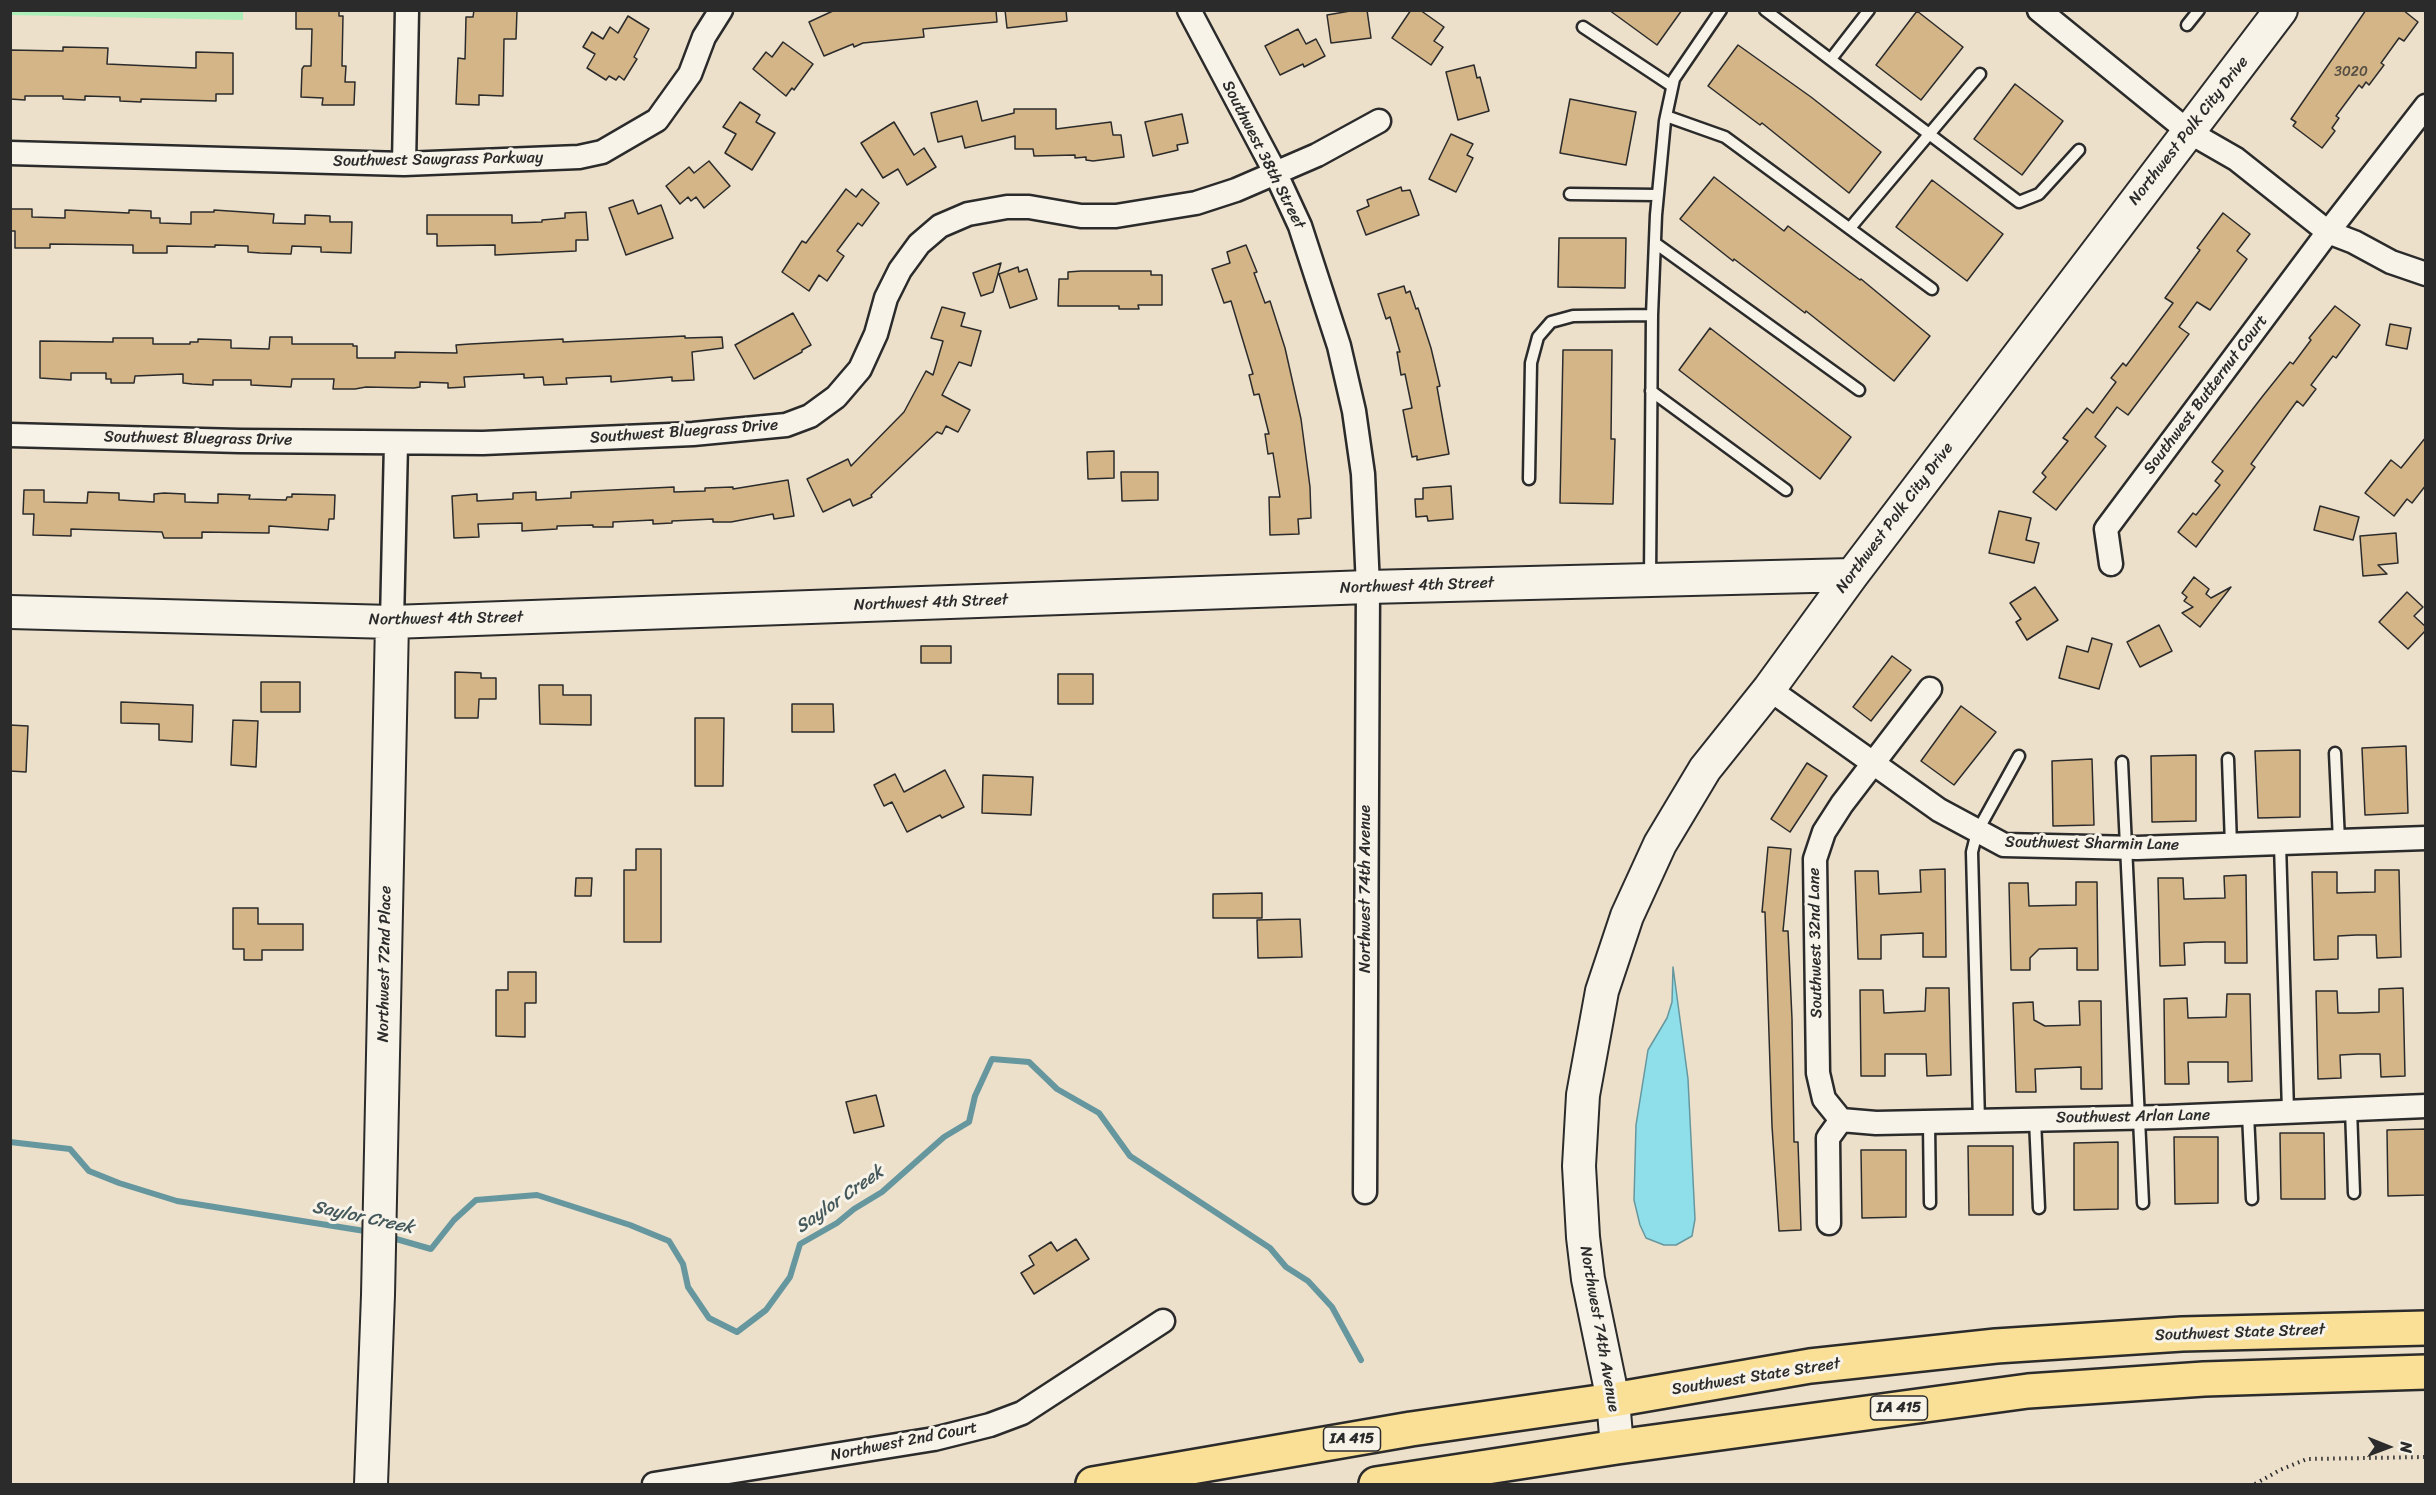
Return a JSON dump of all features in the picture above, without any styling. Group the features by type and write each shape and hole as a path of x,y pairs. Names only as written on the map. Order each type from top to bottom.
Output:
{"main road":[{"name":"Southwest State Street","path":"1093,1485 1411,1429 1613,1400 1810,1366 1996,1346 2182,1334 2426,1328"},
{"name":"IA 415","path":"1376,1485 1617,1447 2028,1391 2204,1379 2426,1372"}],"street":[{"path":"404,164 408,10"},
{"name":"Southwest Sawgrass Parkway","path":"10,153 404,164 579,157 602,152 657,120 690,74 704,37 722,10"},
{"name":"Southwest 38th Street","path":"1189,10 1275,172 1300,226 1321,285 1349,389 1363,474 1368,587"},
{"path":"2039,10 2190,132 2236,159 2328,232 2354,242 2391,262 2426,274"},
{"name":"Northwest Polk City Drive","path":"1588,1067 1606,981 1627,916 1660,844 1700,776 2281,10"},
{"name":"Southwest Butternut Court","path":"2111,564 2106,529 2328,232 2426,106"},
{"name":"Southwest Bluegrass Drive","path":"10,435 396,443 562,441 786,425 810,416 836,397 860,369 876,334 886,298 900,270 919,244 940,226 968,214 1007,207 1029,207 1081,216 1116,216 1196,203 1236,190 1317,155 1379,121"},
{"name":"Northwest 72nd Place","path":"371,1485 378,1295 396,443"},
{"name":"Northwest 4th Street","path":"10,612 392,622 1368,587 1852,575"},
{"name":"Northwest 74th Avenue","path":"1365,1192 1368,587"},
{"name":"Southwest Sharmin Lane","path":"1768,689 1939,810 2004,845 2125,848 2426,838"},
{"name":"Southwest 32nd Lane","path":"1841,1120 1824,1099 1818,1073 1815,859 1824,832 1872,763 1930,689"},
{"name":"Northwest 74th Avenue","path":"1588,1067 1583,1095 1579,1166 1583,1237 1588,1279 1613,1400 1617,1447"},
{"name":"Southwest Arlan Lane","path":"1841,1120 1876,1124 1979,1122 2426,1106"},
{"path":"1829,1223 1828,1138 1841,1120"},
{"name":"Northwest 2nd Court","path":"654,1485 934,1438 990,1425 1022,1413 1163,1321"}],"lane":[{"path":"1650,580 1652,315 1657,195 1666,116 1674,79 1721,10"},
{"path":"1765,10 2019,201 2039,194 2079,150"},
{"path":"1831,59 1869,10"},
{"path":"2187,25 2199,10"},
{"path":"1583,27 1672,86"},
{"path":"1850,228 1980,74"},
{"path":"1666,116 1725,137 1932,289"},
{"path":"1570,194 1657,195"},
{"path":"1655,243 1859,390"},
{"path":"1529,479 1531,363 1538,337 1551,322 1573,316 1652,315"},
{"path":"1651,391 1786,490"},
{"path":"2335,753 2339,841"},
{"path":"1979,1122 1972,852 1977,832 2019,756"},
{"path":"2228,759 2231,845"},
{"path":"2122,762 2143,1203"},
{"path":"2280,844 2288,1111"},
{"path":"2351,1108 2354,1194"},
{"path":"2248,1114 2252,1199"},
{"path":"2035,1120 2039,1208"},
{"path":"1929,1123 1930,1203"}],"path":[{"path":"2255,1485 2280,1470 2307,1459 2426,1457"}],"green space":[{"path":"11,10 243,10 243,20 11,15"}],"water":[{"path":"1673,967 1688,1079 1695,1219 1692,1236 1676,1245 1664,1245 1646,1238 1640,1225 1634,1200 1636,1125 1648,1050 1667,1018 1672,1002"}],"building":[{"path":"296,10 339,10 339,16 343,16 342,66 346,66 345,82 355,82 354,105 322,105 323,98 301,97 302,69 304,66 311,66 312,29 296,29"},
{"path":"474,10 517,10 516,39 504,39 503,96 479,95 479,105 456,104 458,58 465,59 466,17 473,17"},
{"path":"835,10 996,10 997,22 923,29 924,37 863,43 854,47 853,44 824,56 809,22"},
{"path":"1005,10 1066,10 1067,21 1007,28"},
{"path":"1367,10 1371,38 1331,43 1327,15"},
{"path":"1411,10 1420,10 1444,27 1434,41 1443,47 1431,65 1392,38"},
{"path":"1609,10 1682,10 1657,45"},
{"path":"2366,10 2403,10 2418,22 2404,41 2399,38 2381,63 2384,65 2369,85 2366,82 2362,88 2359,85 2336,116 2339,118 2332,128 2335,131 2322,148 2293,126 2296,122 2291,119"},
{"path":"1917,11 1963,47 1921,100 1876,65"},
{"path":"628,16 649,29 634,57 637,59 624,80 619,76 616,80 609,76 606,80 587,68 595,54 583,47 592,32 603,39 610,27 618,33"},
{"path":"1298,29 1306,44 1316,39 1325,56 1304,67 1303,64 1280,75 1265,46"},
{"path":"783,42 813,64 794,90 792,88 786,96 753,69 766,52 772,57"},
{"path":"1738,45 1811,97 1881,152 1849,193 1762,123 1760,125 1708,86"},
{"path":"63,47 108,48 107,64 196,68 196,52 233,53 233,94 216,94 216,101 141,99 141,102 120,101 120,97 85,96 85,100 63,99 63,96 25,96 25,100 10,99 10,50 63,51"},
{"path":"1474,65 1477,78 1480,77 1489,111 1458,120 1446,72"},
{"path":"2015,84 2063,121 2022,175 1974,139"},
{"path":"1570,99 1636,112 1626,165 1560,153"},
{"path":"977,101 982,121 1014,113 1014,109 1056,109 1056,129 1111,122 1113,135 1121,135 1124,157 1093,161 1086,160 1086,157 1075,158 1075,155 1034,156 1033,149 1015,149 1015,136 965,148 962,136 938,142 931,113"},
{"path":"740,102 760,115 756,122 775,133 752,170 725,153 736,134 723,127"},
{"path":"1182,114 1188,143 1177,145 1178,150 1153,156 1145,122"},
{"path":"894,122 914,155 924,148 936,167 907,185 898,169 883,178 861,143"},
{"path":"1451,134 1473,144 1467,155 1473,158 1456,192 1429,179"},
{"path":"709,161 730,186 704,208 696,197 691,201 688,197 680,204 666,186 689,167 694,173"},
{"path":"1714,177 1784,231 1788,226 1861,279 1930,336 1894,381 1806,311 1805,313 1734,259 1733,261 1680,219"},
{"path":"1932,180 2003,234 1967,281 1896,227"},
{"path":"1401,187 1402,191 1410,190 1419,215 1366,235 1357,211 1369,206 1367,200"},
{"path":"846,189 856,197 862,189 879,203 862,226 858,223 837,251 844,256 827,281 819,275 809,291 782,272 802,241 806,243"},
{"path":"633,200 638,214 661,205 673,238 626,255 609,208"},
{"path":"10,209 32,209 32,217 65,218 65,210 129,213 129,210 151,211 151,218 160,218 160,223 191,224 191,212 214,212 214,210 274,214 273,223 305,224 305,215 330,216 330,222 352,222 351,253 321,252 321,247 292,246 291,254 248,252 248,246 215,245 215,247 167,246 167,253 133,253 133,245 50,244 50,248 15,248 15,231 10,231"},
{"path":"586,212 588,240 576,240 576,251 495,255 495,245 437,246 437,234 427,234 427,215 512,215 512,223 542,222 542,220 565,218 565,213"},
{"path":"2223,213 2250,234 2237,251 2247,259 2210,310 2197,302 2179,327 2189,334 2128,415 2117,407 2095,437 2106,446 2056,510 2033,492 2046,477 2042,473 2068,441 2063,438 2087,408 2093,413 2116,382 2111,378 2123,363 2126,366 2173,303 2165,298 2200,250 2197,248"},
{"path":"1559,238 1626,238 1625,288 1558,287"},
{"path":"1246,245 1257,272 1254,273 1265,303 1270,301 1285,348 1301,419 1310,487 1311,518 1298,519 1299,534 1270,535 1269,497 1280,497 1273,453 1268,454 1265,434 1269,434 1259,394 1254,395 1249,375 1253,374 1231,301 1224,303 1212,269 1230,263 1227,252"},
{"path":"1001,263 993,292 981,296 973,273"},
{"path":"1018,267 1019,272 1027,269 1037,299 1010,308 999,274"},
{"path":"1151,271 1151,275 1162,275 1162,305 1138,305 1139,309 1119,309 1119,306 1058,306 1059,279 1068,279 1068,272"},
{"path":"1404,286 1406,293 1410,291 1416,309 1418,308 1431,348 1440,386 1437,387 1449,454 1417,460 1417,456 1412,457 1403,410 1412,408 1405,374 1401,375 1397,352 1400,352 1390,317 1386,319 1378,294"},
{"path":"2335,306 2360,325 2336,358 2333,356 2311,385 2316,389 2303,406 2297,401 2251,464 2255,467 2196,547 2178,532 2193,513 2196,515 2220,485 2215,481 2223,471 2212,462 2290,362 2293,364 2311,340 2309,338"},
{"path":"942,307 965,313 961,326 981,331 971,366 959,362 942,395 970,410 958,432 946,426 942,434 937,432 871,495 872,497 853,506 850,499 823,512 807,479 848,459 851,466 904,412 926,371 933,375 943,341 931,338"},
{"path":"793,313 811,345 754,379 735,345"},
{"path":"2390,324 2411,328 2407,349 2386,345"},
{"path":"1710,328 1851,437 1820,479 1679,370"},
{"path":"685,336 685,338 722,337 723,348 692,352 694,380 672,381 672,377 611,382 611,376 566,378 567,384 544,385 543,377 524,378 524,374 464,377 465,387 448,388 448,383 420,382 420,387 414,388 333,389 334,379 292,379 291,387 251,385 251,380 213,380 213,385 183,383 183,374 135,376 134,383 111,383 111,379 106,379 106,373 71,373 71,380 40,378 40,341 113,342 113,338 153,338 153,344 190,344 190,342 198,342 198,339 231,340 231,348 269,349 270,337 292,337 292,344 353,344 357,346 357,358 395,358 395,352 457,353 456,345"},
{"path":"1563,350 1612,350 1611,439 1615,439 1613,504 1560,503"},
{"path":"2426,437 2426,485 2412,503 2407,499 2394,516 2365,493 2391,460 2401,468"},
{"path":"1114,451 1114,478 1088,479 1087,452"},
{"path":"1121,472 1158,472 1158,500 1122,501"},
{"path":"788,480 794,516 774,519 773,514 731,522 713,522 713,519 653,524 653,520 613,522 613,527 557,526 557,529 522,531 522,523 478,524 479,537 454,538 452,496 477,494 477,501 513,499 513,493 536,492 536,500 571,498 571,492 674,487 674,492 705,491 705,488 733,487 733,489"},
{"path":"1451,486 1453,519 1428,521 1427,516 1416,517 1415,499 1423,499 1423,488"},
{"path":"24,490 44,490 44,502 87,503 88,492 119,493 119,500 154,502 154,494 185,494 185,502 218,503 218,494 250,495 249,499 286,500 287,497 292,497 292,494 335,495 334,519 329,519 328,530 269,526 269,533 202,532 202,538 164,538 162,532 71,529 71,536 33,535 34,514 23,514"},
{"path":"2320,506 2359,517 2353,540 2314,530"},
{"path":"1999,511 2031,518 2026,540 2039,543 2034,563 1989,553"},
{"path":"2396,533 2398,563 2378,565 2387,574 2363,576 2360,536"},
{"path":"2194,577 2209,589 2206,594 2211,598 2231,587 2200,627 2182,613 2193,607 2184,601 2187,597 2182,593"},
{"path":"2035,587 2058,620 2027,640 2016,622 2021,619 2010,603"},
{"path":"2407,592 2423,607 2414,616 2426,627 2426,630 2408,649 2379,622"},
{"path":"2159,625 2172,651 2140,667 2127,642"},
{"path":"2092,638 2112,644 2099,689 2059,678 2067,646 2088,652"},
{"path":"921,646 951,646 951,663 921,663"},
{"path":"1892,656 1911,670 1871,721 1853,707"},
{"path":"455,672 481,673 481,678 496,678 496,699 479,699 478,718 455,718"},
{"path":"1058,674 1093,674 1093,704 1058,704"},
{"path":"261,682 300,682 300,712 261,712"},
{"path":"539,685 563,685 563,695 591,695 591,725 540,724"},
{"path":"121,702 193,705 192,742 159,740 159,724 121,723"},
{"path":"792,704 833,704 834,732 792,732"},
{"path":"1961,706 1996,732 1954,785 1921,761"},
{"path":"695,718 724,718 723,786 695,786"},
{"path":"233,720 258,721 256,767 231,765"},
{"path":"10,725 28,726 26,772 10,771"},
{"path":"2406,746 2408,813 2365,815 2362,748"},
{"path":"2300,750 2300,817 2258,818 2255,751"},
{"path":"2196,755 2196,821 2152,822 2151,756"},
{"path":"2092,759 2094,825 2053,826 2052,761"},
{"path":"1807,763 1827,776 1790,832 1771,819"},
{"path":"945,770 964,807 942,818 940,815 907,832 892,802 884,806 874,785 895,774 904,792"},
{"path":"983,775 1033,777 1031,815 982,813"},
{"path":"1768,847 1791,849 1783,931 1788,931 1794,1142 1798,1142 1801,1230 1779,1231 1772,1126 1765,912 1762,912"},
{"path":"636,849 661,849 661,942 624,942 624,870 636,870"},
{"path":"1945,869 1946,957 1923,957 1923,933 1881,935 1881,959 1858,959 1855,871 1878,871 1879,894 1921,892 1920,870"},
{"path":"2375,870 2399,870 2401,957 2377,958 2376,935 2356,935 2338,936 2338,959 2314,960 2312,872 2337,872 2337,893 2375,892"},
{"path":"2246,875 2247,963 2225,963 2225,942 2205,942 2184,943 2185,965 2160,966 2158,878 2183,878 2184,899 2225,898 2224,876"},
{"path":"576,878 592,878 591,896 575,896"},
{"path":"2076,882 2097,882 2098,970 2077,970 2077,948 2039,949 2030,958 2030,970 2011,970 2009,883 2028,883 2029,906 2076,905"},
{"path":"1262,893 1262,918 1213,918 1213,894"},
{"path":"233,908 258,908 258,924 303,924 303,950 262,950 262,960 244,960 244,949 233,949"},
{"path":"1300,919 1302,957 1258,958 1257,920"},
{"path":"508,972 536,972 536,1003 525,1003 525,1037 496,1036 496,990 508,990"},
{"path":"1926,988 1949,988 1951,1075 1927,1076 1926,1054 1885,1054 1885,1076 1861,1076 1860,990 1883,990 1884,1013 1925,1011"},
{"path":"2403,988 2405,1076 2381,1077 2380,1054 2358,1054 2340,1055 2341,1078 2318,1079 2316,991 2337,991 2338,1013 2356,1013 2379,1012 2379,989"},
{"path":"2227,994 2250,994 2252,1081 2228,1082 2228,1062 2188,1062 2189,1084 2165,1084 2164,999 2187,998 2188,1018 2226,1017"},
{"path":"2079,1001 2101,1001 2102,1089 2081,1089 2081,1067 2035,1069 2036,1092 2016,1092 2013,1003 2033,1002 2034,1020 2045,1026 2080,1025"},
{"path":"876,1095 884,1126 854,1133 846,1102"},
{"path":"2426,1129 2426,1195 2388,1196 2387,1130"},
{"path":"2280,1133 2324,1133 2325,1199 2281,1199"},
{"path":"2174,1137 2218,1137 2218,1203 2175,1204"},
{"path":"2118,1142 2118,1209 2074,1210 2074,1143"},
{"path":"1968,1146 2013,1146 2013,1215 1969,1215"},
{"path":"1861,1150 1906,1150 1906,1217 1862,1218"},
{"path":"1076,1239 1089,1259 1034,1294 1021,1273 1034,1265 1029,1256 1051,1242 1057,1251"}],"waterway":[{"name":"Saylor Creek","path":"389,1237 431,1249 454,1220 476,1200 537,1195 630,1225 669,1241 683,1264 688,1287 709,1318 737,1332 766,1310 790,1277 800,1244 837,1223 854,1209 882,1192 944,1137 969,1122 975,1096 992,1059 1029,1062 1057,1089 1099,1113 1130,1156 1270,1248 1286,1267 1308,1281 1332,1307 1361,1360"},
{"name":"Saylor Creek","path":"10,1142 70,1149 89,1171 177,1201 371,1232"}]}
